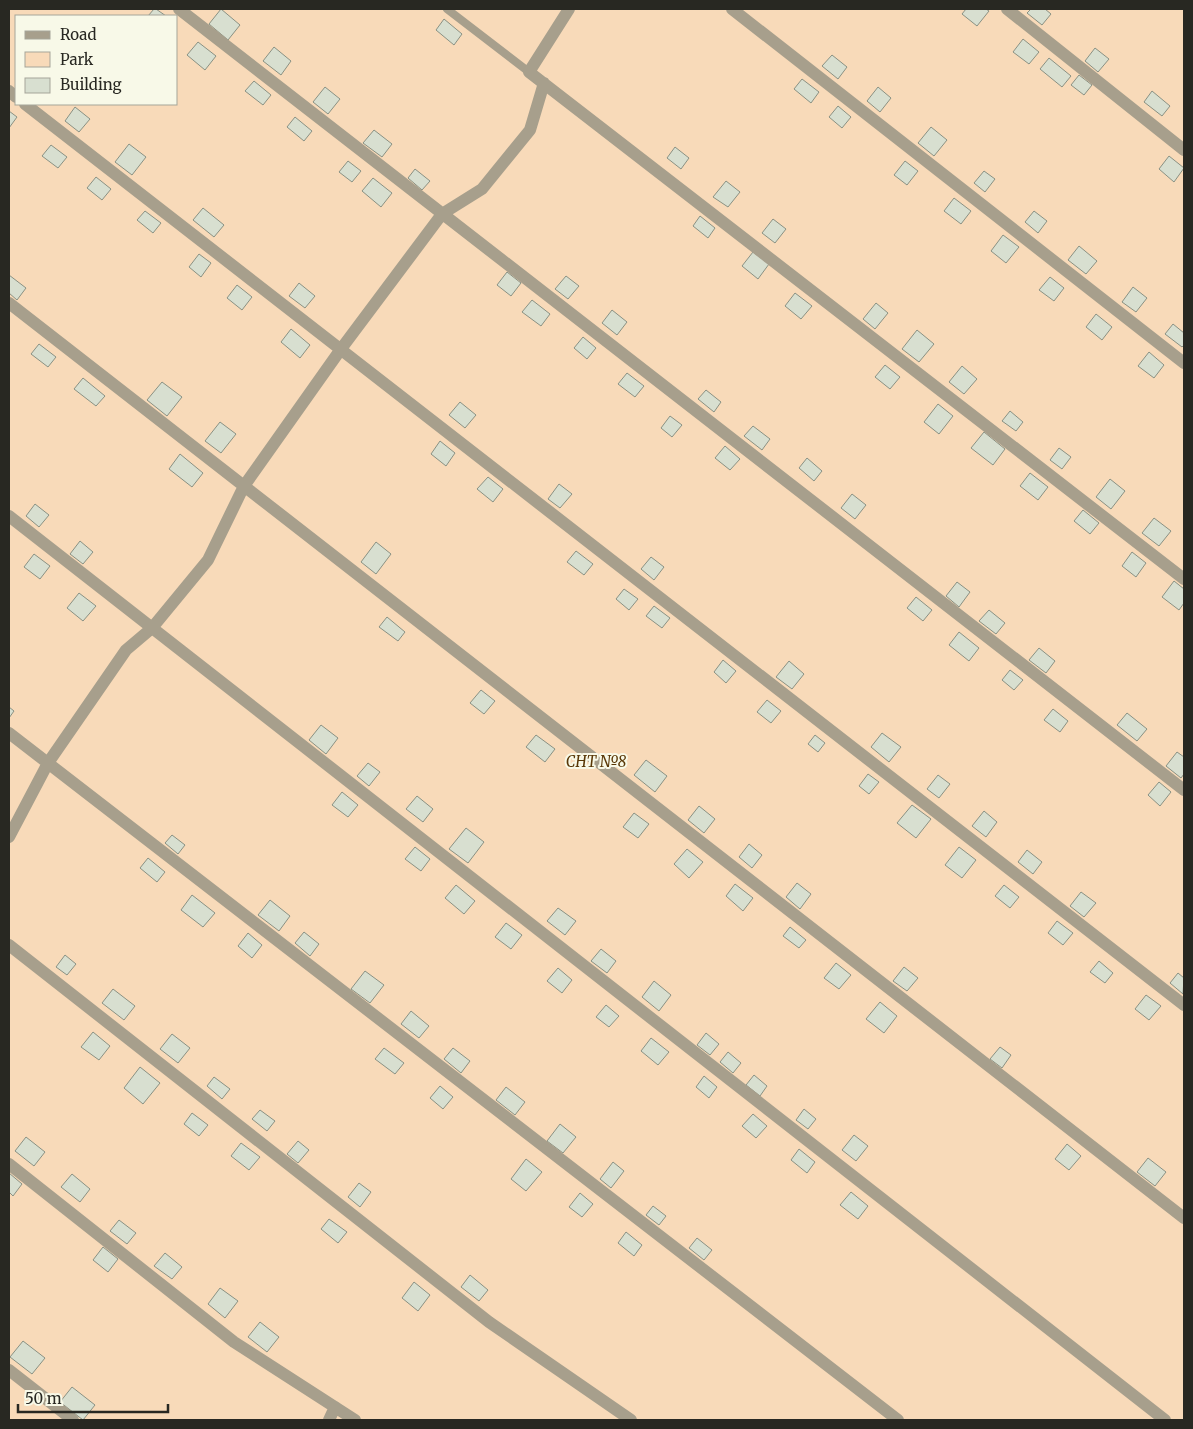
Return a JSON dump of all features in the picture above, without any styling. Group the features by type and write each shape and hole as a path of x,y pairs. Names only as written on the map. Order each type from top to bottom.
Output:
{"street":[{"path":"178,9 1184,790"},
{"path":"569,9 529,72 1184,579"},
{"path":"732,9 1184,363"},
{"path":"1007,9 1184,150"},
{"path":"9,837 48,763 126,650 152,628 208,560 244,486 341,349 442,214 482,189 530,130 544,83"},
{"path":"26,105 1184,1005"},
{"path":"9,303 1184,1218"},
{"path":"9,516 1165,1420"},
{"path":"9,733 898,1420"},
{"path":"9,945 489,1322 631,1420"},
{"path":"9,1164 234,1342 355,1420"},
{"path":"9,1370 73,1420"},
{"path":"329,1420 335,1407"}],"lane":[{"path":"447,9 529,72"}],"green space":[{"name":"СНТ №8","path":"9,9 1184,9 1184,1420 9,1420"}],"building":[{"path":"156,9 165,15 149,15"},
{"path":"221,9 240,25 228,40 209,24"},
{"path":"966,9 986,9 989,11 977,26 962,14"},
{"path":"1031,9 1045,9 1051,14 1042,25 1027,13"},
{"path":"444,19 462,34 454,45 436,30"},
{"path":"1023,39 1039,52 1029,64 1013,52"},
{"path":"198,42 216,56 205,70 187,55"},
{"path":"274,47 291,61 281,75 263,61"},
{"path":"1095,48 1109,59 1098,72 1085,61"},
{"path":"832,55 847,67 838,79 822,66"},
{"path":"1049,58 1071,76 1062,87 1040,69"},
{"path":"1079,75 1092,85 1084,95 1071,85"},
{"path":"802,79 819,92 811,103 794,89"},
{"path":"254,81 271,95 263,105 245,91"},
{"path":"325,87 340,99 328,114 313,102"},
{"path":"878,87 891,98 880,112 867,101"},
{"path":"1152,91 1170,106 1162,116 1144,102"},
{"path":"838,106 851,117 842,128 829,117"},
{"path":"75,107 90,119 79,132 65,121"},
{"path":"9,111 17,117 9,128"},
{"path":"295,117 312,131 304,141 287,127"},
{"path":"931,127 947,140 934,156 918,143"},
{"path":"374,130 392,144 382,157 363,143"},
{"path":"129,144 146,157 132,175 115,162"},
{"path":"51,145 67,157 58,168 42,156"},
{"path":"675,147 689,158 681,169 667,158"},
{"path":"1169,156 1184,168 1174,182 1159,169"},
{"path":"348,161 361,171 352,182 339,172"},
{"path":"905,161 918,171 907,185 894,175"},
{"path":"415,169 430,181 422,190 408,178"},
{"path":"984,171 995,179 985,192 974,183"},
{"path":"96,177 111,189 102,200 87,188"},
{"path":"373,178 392,193 381,207 362,191"},
{"path":"726,181 740,192 728,207 713,197"},
{"path":"954,198 971,211 961,224 944,211"},
{"path":"203,208 224,225 214,237 193,220"},
{"path":"145,211 161,223 153,233 137,220"},
{"path":"1034,211 1047,221 1038,233 1025,222"},
{"path":"700,216 715,228 708,238 693,226"},
{"path":"773,219 786,229 775,243 762,233"},
{"path":"1003,235 1019,247 1006,263 991,251"},
{"path":"1079,246 1097,261 1086,274 1068,260"},
{"path":"753,252 769,264 758,279 742,266"},
{"path":"199,254 211,263 201,277 189,267"},
{"path":"507,272 521,283 511,296 497,285"},
{"path":"9,275 26,288 17,300 9,293"},
{"path":"566,276 579,286 568,299 555,289"},
{"path":"1050,277 1064,288 1054,301 1039,290"},
{"path":"299,283 315,296 305,308 289,296"},
{"path":"237,285 252,297 242,310 227,298"},
{"path":"1133,287 1147,298 1136,312 1122,302"},
{"path":"795,293 812,306 801,319 785,306"},
{"path":"532,300 550,314 541,326 522,312"},
{"path":"876,303 888,313 875,329 863,319"},
{"path":"612,310 627,322 617,335 602,323"},
{"path":"1096,314 1112,327 1102,340 1086,327"},
{"path":"1173,324 1184,333 1184,345 1182,347 1165,334"},
{"path":"291,329 310,345 300,358 281,342"},
{"path":"917,330 934,344 919,362 902,349"},
{"path":"583,337 596,348 587,359 574,348"},
{"path":"39,344 56,357 48,367 31,354"},
{"path":"1149,352 1164,365 1154,378 1138,366"},
{"path":"885,365 900,377 890,389 875,377"},
{"path":"962,366 977,379 964,394 949,382"},
{"path":"627,373 644,386 635,397 618,384"},
{"path":"83,378 105,396 96,406 74,389"},
{"path":"162,382 182,397 167,416 147,400"},
{"path":"706,390 721,402 714,412 698,399"},
{"path":"460,402 476,415 465,428 449,415"},
{"path":"938,404 953,416 939,434 924,422"},
{"path":"1010,411 1023,422 1016,431 1002,421"},
{"path":"670,416 682,425 672,437 661,428"},
{"path":"220,422 236,434 221,453 205,441"},
{"path":"753,426 770,439 762,450 744,436"},
{"path":"984,432 1005,449 993,465 971,448"},
{"path":"440,441 455,453 446,466 431,454"},
{"path":"725,446 740,459 730,470 715,458"},
{"path":"1059,448 1071,457 1062,469 1050,460"},
{"path":"180,454 203,473 192,487 169,469"},
{"path":"807,458 822,471 814,481 799,468"},
{"path":"1030,473 1048,487 1038,500 1020,486"},
{"path":"488,477 503,489 493,502 477,489"},
{"path":"1110,479 1125,491 1111,509 1096,497"},
{"path":"559,484 572,494 560,508 548,499"},
{"path":"852,494 866,505 855,519 841,508"},
{"path":"35,504 49,515 39,527 26,516"},
{"path":"1083,510 1099,523 1090,534 1074,521"},
{"path":"1154,518 1171,531 1159,546 1142,533"},
{"path":"80,541 93,552 83,564 70,554"},
{"path":"376,542 391,554 376,574 361,562"},
{"path":"576,551 593,564 584,575 567,562"},
{"path":"1132,552 1146,563 1136,577 1122,566"},
{"path":"34,554 50,566 40,579 24,567"},
{"path":"651,557 664,567 654,580 641,569"},
{"path":"1174,581 1184,589 1184,603 1179,610 1162,597"},
{"path":"957,582 970,592 959,607 946,596"},
{"path":"624,589 638,599 629,610 616,599"},
{"path":"79,593 96,606 83,621 67,608"},
{"path":"916,597 932,610 923,621 907,608"},
{"path":"654,606 670,618 662,628 646,616"},
{"path":"989,610 1005,623 996,634 979,621"},
{"path":"387,617 405,632 398,641 379,627"},
{"path":"959,632 979,648 969,661 949,645"},
{"path":"1039,648 1055,661 1046,673 1029,660"},
{"path":"723,660 736,671 726,683 714,672"},
{"path":"789,661 804,674 792,689 776,677"},
{"path":"1010,670 1023,680 1014,690 1002,680"},
{"path":"481,690 495,701 484,714 470,703"},
{"path":"767,700 781,711 771,723 757,712"},
{"path":"9,707 14,711 9,718"},
{"path":"1053,709 1068,721 1060,732 1044,720"},
{"path":"1127,713 1147,729 1137,741 1117,725"},
{"path":"321,725 338,738 326,754 309,740"},
{"path":"882,733 901,747 889,762 871,747"},
{"path":"536,735 555,749 545,762 526,747"},
{"path":"815,735 825,743 818,752 808,744"},
{"path":"1177,752 1184,757 1184,774 1181,778 1166,766"},
{"path":"646,760 667,776 655,792 634,775"},
{"path":"368,763 380,772 369,786 357,776"},
{"path":"868,774 879,782 869,794 859,786"},
{"path":"938,775 950,784 939,798 927,789"},
{"path":"1159,782 1171,792 1160,806 1148,795"},
{"path":"342,792 358,805 348,817 332,805"},
{"path":"417,796 433,809 423,822 406,809"},
{"path":"912,805 931,819 916,838 897,823"},
{"path":"699,806 715,819 704,833 688,820"},
{"path":"984,811 997,822 986,837 972,826"},
{"path":"634,813 649,824 638,838 623,827"},
{"path":"466,828 484,842 468,863 449,849"},
{"path":"172,835 185,845 178,854 165,843"},
{"path":"749,844 762,855 752,868 739,857"},
{"path":"415,847 430,859 421,871 405,859"},
{"path":"959,847 976,860 962,878 945,865"},
{"path":"687,849 703,862 689,878 674,864"},
{"path":"1027,850 1042,862 1033,874 1018,862"},
{"path":"148,858 165,872 157,882 140,868"},
{"path":"797,883 811,894 800,909 786,897"},
{"path":"735,884 753,898 743,911 726,896"},
{"path":"456,885 475,901 464,914 445,898"},
{"path":"1004,885 1019,897 1010,908 995,896"},
{"path":"1081,892 1096,903 1084,917 1070,906"},
{"path":"192,895 215,913 203,927 181,910"},
{"path":"270,900 290,916 279,931 258,915"},
{"path":"558,908 576,921 565,935 547,921"},
{"path":"1057,921 1073,933 1063,945 1048,933"},
{"path":"506,923 522,935 511,949 495,937"},
{"path":"790,927 806,940 799,948 783,936"},
{"path":"304,932 319,944 310,956 295,943"},
{"path":"248,933 262,945 252,958 238,946"},
{"path":"601,949 616,961 607,973 591,961"},
{"path":"65,955 76,964 67,975 56,967"},
{"path":"1099,961 1113,973 1105,983 1090,972"},
{"path":"836,963 851,975 839,989 824,978"},
{"path":"904,967 918,978 907,991 893,981"},
{"path":"558,968 572,980 562,993 547,981"},
{"path":"365,971 384,985 370,1003 351,989"},
{"path":"1178,973 1184,978 1183,994 1170,983"},
{"path":"654,981 671,995 659,1011 642,997"},
{"path":"113,989 135,1006 124,1020 102,1003"},
{"path":"1146,995 1161,1006 1149,1020 1135,1009"},
{"path":"880,1002 897,1016 884,1033 866,1019"},
{"path":"606,1005 619,1016 609,1027 596,1017"},
{"path":"411,1011 429,1026 419,1038 401,1024"},
{"path":"93,1032 110,1046 99,1060 81,1047"},
{"path":"706,1033 719,1044 710,1055 697,1045"},
{"path":"172,1034 190,1048 178,1063 160,1049"},
{"path":"651,1038 669,1052 658,1065 641,1051"},
{"path":"1000,1047 1011,1055 1002,1068 990,1059"},
{"path":"384,1048 404,1063 395,1074 375,1059"},
{"path":"453,1048 470,1061 461,1073 444,1059"},
{"path":"728,1052 741,1063 733,1073 720,1062"},
{"path":"140,1067 160,1083 143,1104 124,1088"},
{"path":"754,1075 767,1086 760,1096 746,1085"},
{"path":"704,1076 717,1087 709,1098 696,1087"},
{"path":"214,1077 230,1089 222,1099 207,1086"},
{"path":"440,1086 453,1097 443,1109 430,1098"},
{"path":"506,1087 525,1102 515,1115 496,1100"},
{"path":"804,1109 816,1119 808,1129 796,1120"},
{"path":"260,1110 275,1121 267,1131 252,1119"},
{"path":"192,1113 208,1125 199,1136 184,1124"},
{"path":"753,1114 767,1126 756,1138 742,1126"},
{"path":"560,1124 576,1137 563,1153 547,1141"},
{"path":"854,1135 868,1146 856,1161 842,1150"},
{"path":"26,1137 45,1152 34,1166 15,1151"},
{"path":"298,1141 309,1150 298,1163 287,1154"},
{"path":"241,1143 260,1157 249,1170 231,1156"},
{"path":"1067,1144 1081,1156 1069,1170 1055,1159"},
{"path":"799,1149 815,1162 807,1173 791,1160"},
{"path":"1148,1158 1166,1172 1155,1186 1137,1172"},
{"path":"526,1159 542,1172 526,1191 511,1179"},
{"path":"613,1162 624,1171 611,1188 600,1179"},
{"path":"9,1173 22,1184 13,1196 9,1192"},
{"path":"72,1174 90,1189 80,1202 61,1187"},
{"path":"359,1183 371,1192 360,1207 348,1197"},
{"path":"851,1192 868,1206 858,1219 840,1205"},
{"path":"580,1193 593,1204 582,1217 569,1207"},
{"path":"653,1206 666,1216 659,1225 646,1215"},
{"path":"329,1219 347,1232 338,1243 321,1229"},
{"path":"119,1220 136,1233 127,1244 110,1231"},
{"path":"626,1232 642,1245 634,1256 618,1243"},
{"path":"697,1238 712,1250 704,1260 689,1248"},
{"path":"103,1247 118,1259 108,1272 93,1260"},
{"path":"165,1253 182,1267 172,1279 154,1266"},
{"path":"470,1275 488,1290 479,1301 461,1287"},
{"path":"414,1282 430,1295 418,1311 402,1298"},
{"path":"220,1288 238,1301 225,1318 208,1304"},
{"path":"260,1322 279,1337 267,1352 248,1337"},
{"path":"23,1341 45,1358 32,1374 10,1357"},
{"path":"72,1387 95,1405 83,1420 60,1402"}]}
